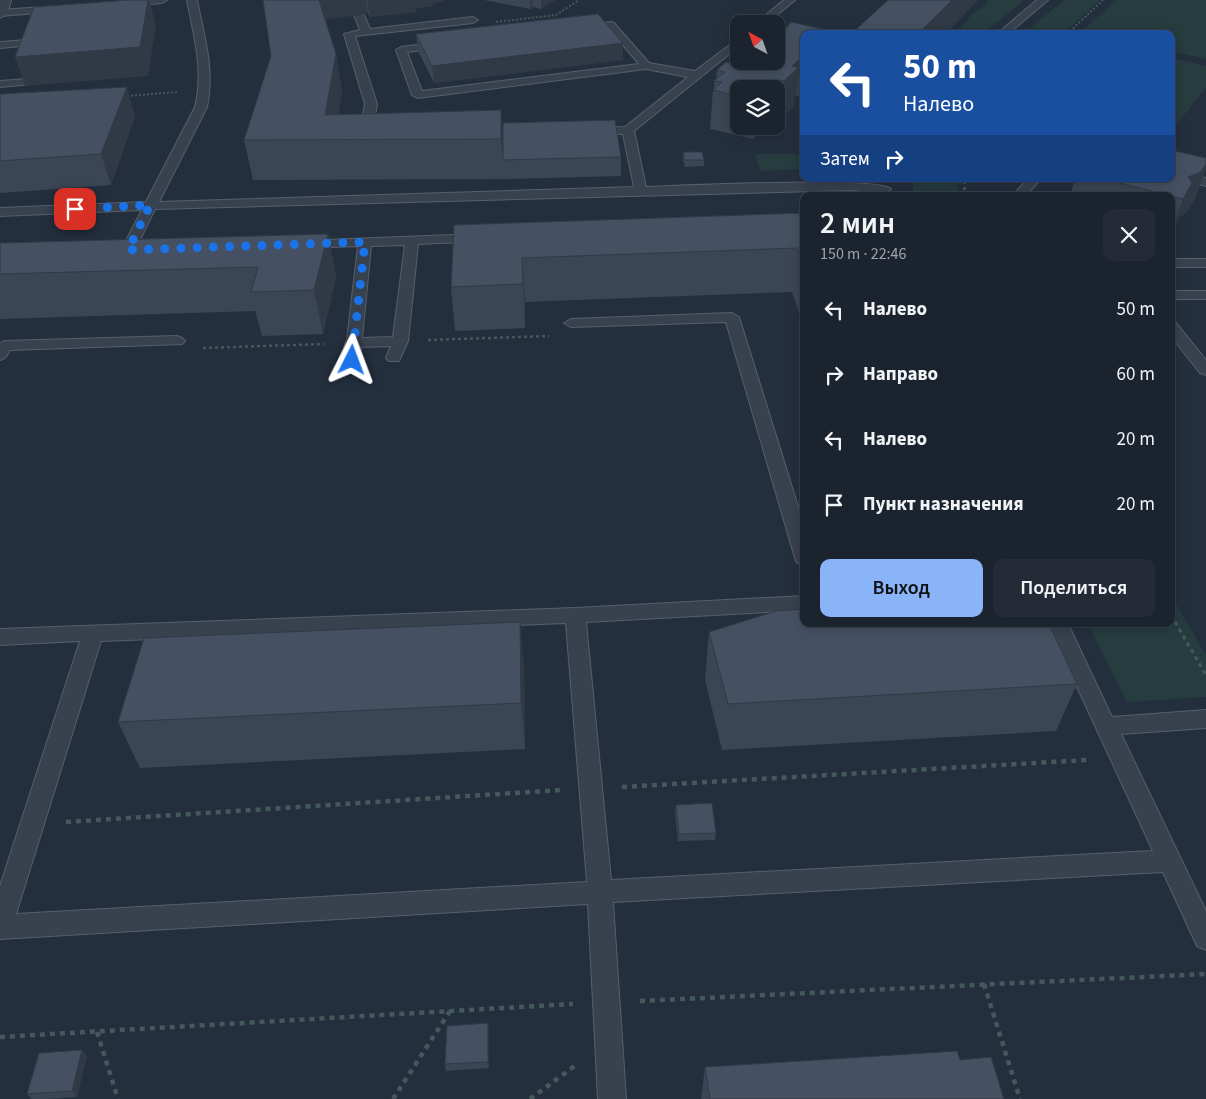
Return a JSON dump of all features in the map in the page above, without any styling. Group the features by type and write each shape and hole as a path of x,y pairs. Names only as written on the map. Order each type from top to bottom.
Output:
{"street":[{"path":"0,14 4,0"}],"lane":[{"path":"115,4 162,0"},
{"path":"148,249 123,250 150,205 201,107 206,90 206,75 192,0"},
{"path":"771,15 790,0"},
{"path":"1007,30 1043,0"},
{"path":"0,14 68,8"},
{"path":"359,15 366,32"},
{"path":"374,137 365,137 371,104 349,34 473,20"},
{"path":"572,30 611,25 646,66"},
{"path":"0,45 40,42"},
{"path":"448,44 401,50 418,95 646,66 697,75"},
{"path":"579,132 628,130 730,48"},
{"path":"0,84 27,82"},
{"path":"628,130 642,191"},
{"path":"1175,174 1206,182"},
{"path":"1022,192 1032,182"},
{"path":"0,212 150,205 642,191 851,186 886,188"},
{"path":"286,244 490,238"},
{"path":"394,358 400,341 412,240"},
{"path":"352,360 352,343 365,242"},
{"path":"1175,263 1206,263"},
{"path":"1175,295 1206,295"},
{"path":"571,323 732,317 800,545"},
{"path":"1175,331 1206,370"},
{"path":"0,355 5,346 177,341"},
{"path":"352,343 400,341"},
{"path":"0,638 575,615 800,603"},
{"path":"575,615 600,892 612,1099"},
{"path":"1059,627 1206,938"},
{"path":"93,634 0,925 1169,861"},
{"path":"1106,726 1206,719"}],"path":[{"path":"473,20 492,23 556,15 579,0"},
{"path":"1071,30 1103,0"},
{"path":"118,97 206,90"},
{"path":"400,341 556,336 571,323"},
{"path":"177,341 191,349 352,343"},
{"path":"1175,622 1206,675"},
{"path":"984,984 1020,1099"},
{"path":"393,1099 450,1011"},
{"path":"97,1032 118,1099"},
{"path":"530,1099 609,1041"}],"green space":[{"path":"988,0 1024,0 988,30 959,30 972,14 985,6"},
{"path":"1064,0 1100,0 1067,30 1028,30"},
{"path":"1117,0 1206,0 1206,59 1175,52 1175,30 1083,30"},
{"path":"1175,59 1206,66 1206,88 1175,126"},
{"path":"755,154 800,154 800,169 760,171"},
{"path":"914,182 959,182 957,192 912,192"},
{"path":"1175,602 1206,655 1206,697 1127,702 1090,627 1175,627"}],"building":[{"path":"148,0 140,47 15,57 34,7"},
{"path":"263,0 319,0 336,54 325,115 501,110 501,139 244,140 271,56"},
{"path":"888,0 952,0 922,30 855,30"},
{"path":"598,14 623,43 432,66 416,34"},
{"path":"791,22 827,30 800,30 800,59 792,66 798,68 785,80 730,80 730,94 713,90 722,82 714,81 725,72 717,70 726,62 730,63 730,70 785,70 785,28"},
{"path":"127,87 101,154 0,161 0,94"},
{"path":"615,120 621,157 503,160 503,123"},
{"path":"1175,151 1206,158 1206,164 1201,172 1188,177 1192,183 1183,199 1175,197 1175,192 1155,192 1116,182 1175,182"},
{"path":"683,152 702,152 704,160 685,160"},
{"path":"800,213 800,255 797,248 522,258 523,284 451,287 454,225"},
{"path":"328,234 314,290 251,292 258,267 0,274 0,243"},
{"path":"800,609 800,627 1050,627 1077,684 728,704 709,632 776,611"},
{"path":"520,622 521,703 118,722 144,638"},
{"path":"712,803 716,833 679,834 676,805"},
{"path":"488,1023 488,1062 445,1064 447,1026"},
{"path":"82,1050 72,1091 27,1094 39,1053"},
{"path":"957,1051 960,1060 991,1057 1004,1099 710,1099 705,1067"}],"route":[{"path":"75,209 150,205 128,250 365,242 352,343 352,360"}]}
